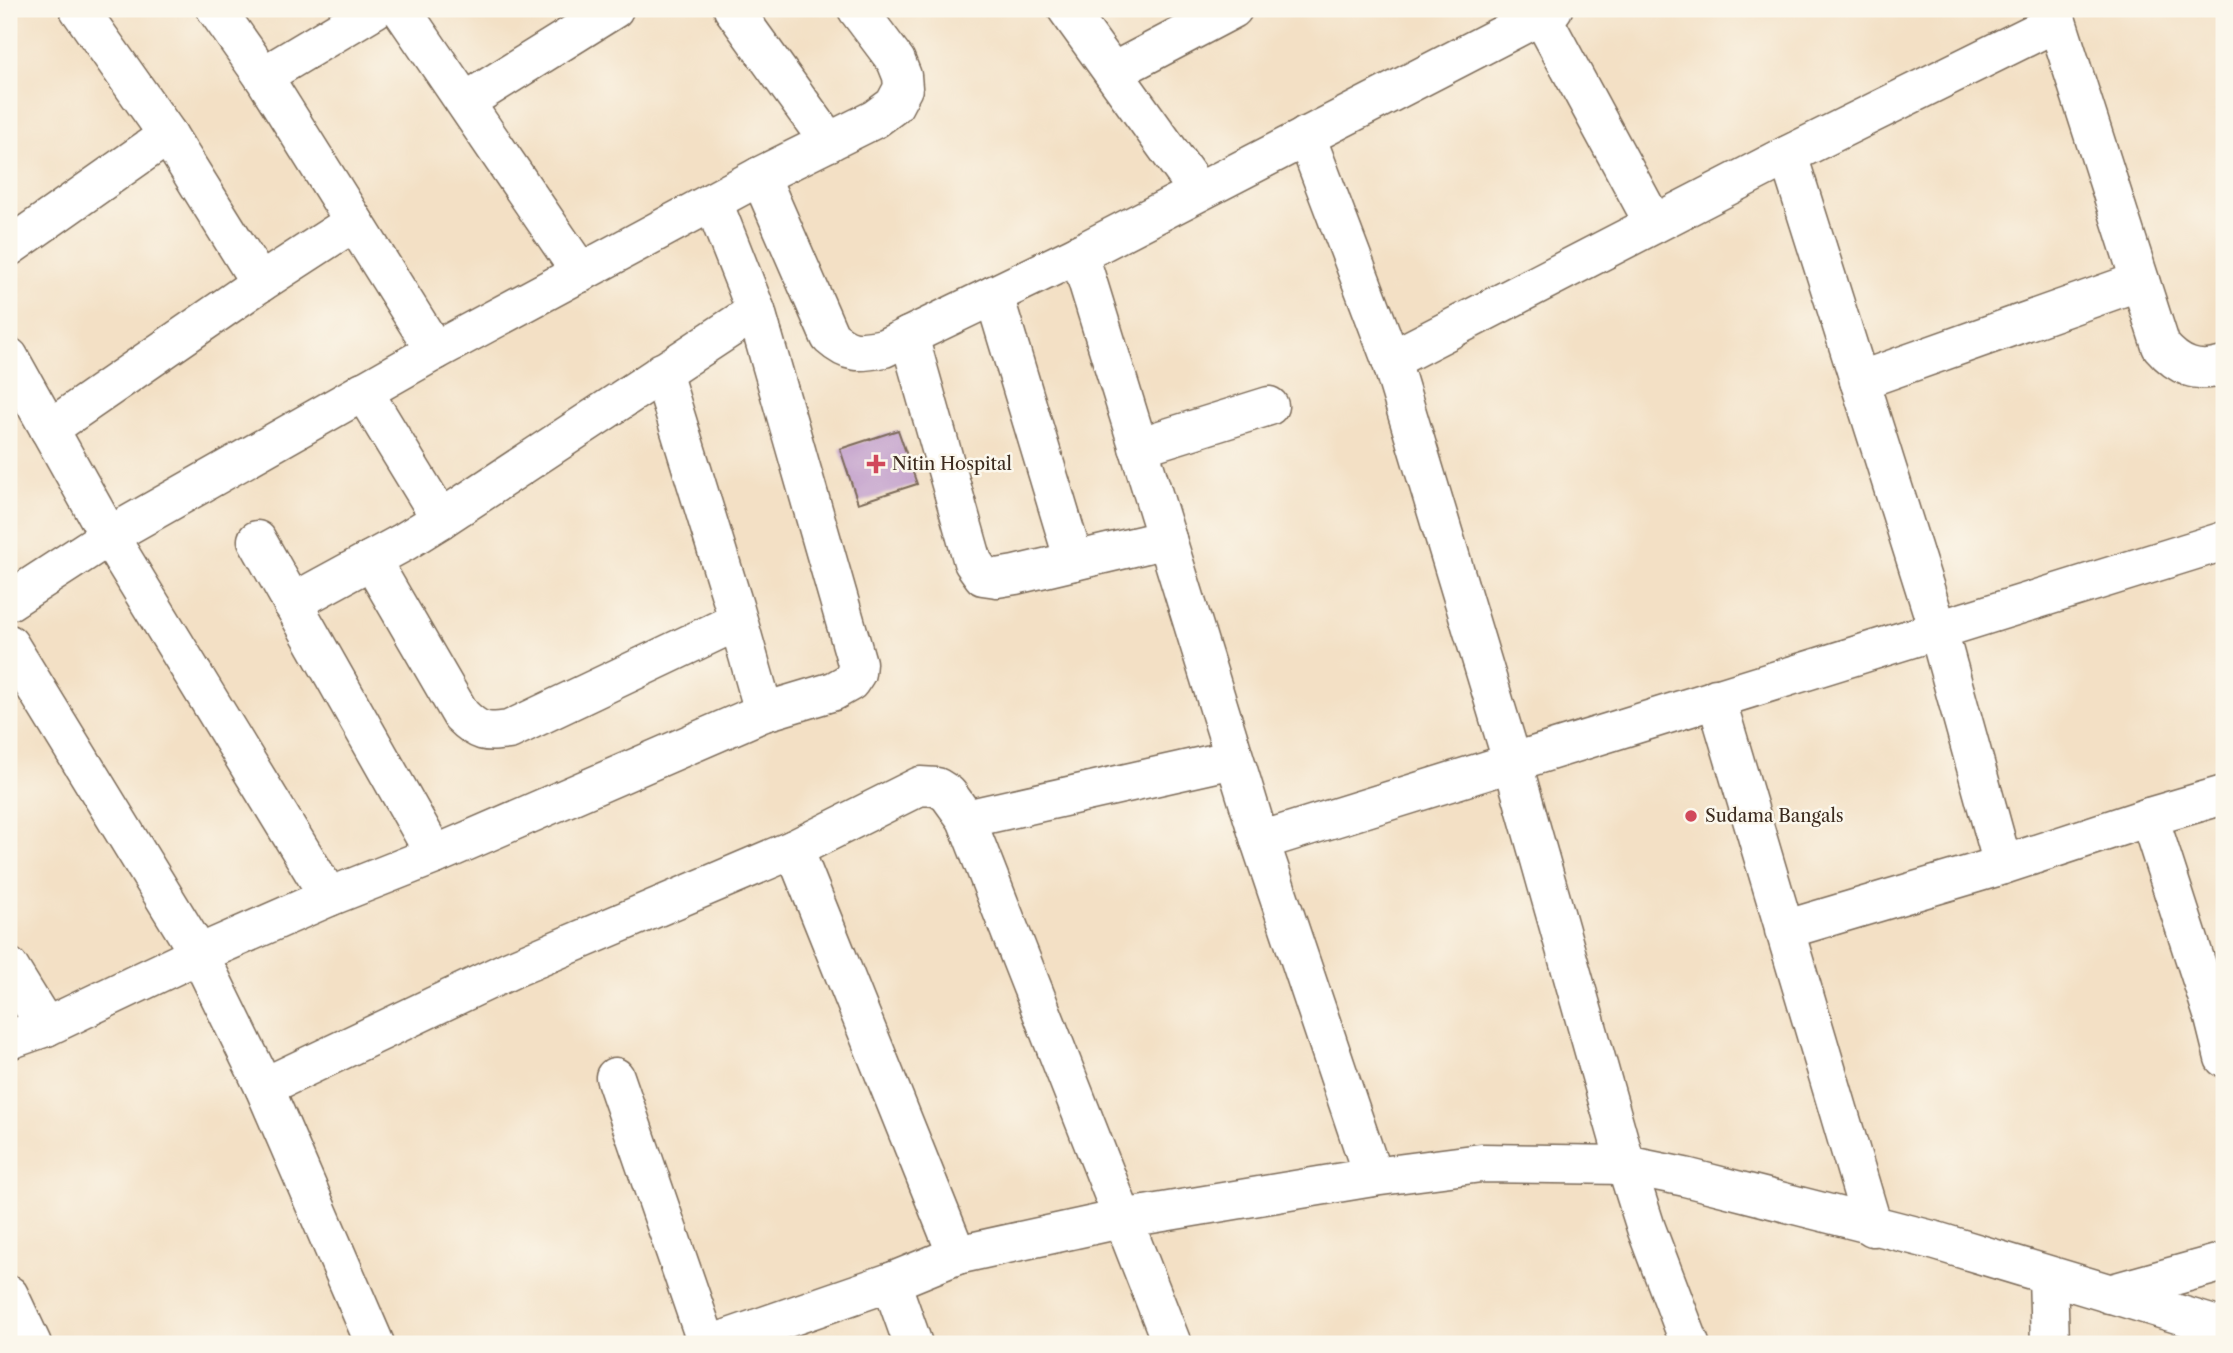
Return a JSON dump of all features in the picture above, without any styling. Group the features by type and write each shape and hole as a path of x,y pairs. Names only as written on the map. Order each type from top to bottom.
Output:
{"street":[{"path":"79,9 168,135 260,283"},
{"path":"216,9 262,76 435,351"},
{"path":"262,76 375,9"},
{"path":"401,9 581,273"},
{"path":"465,102 614,9"},
{"path":"733,9 829,142"},
{"path":"9,601 109,536 363,391 760,176 876,119 894,105 903,88 902,76 896,61 858,9"},
{"path":"1067,9 1198,191"},
{"path":"1113,72 1234,9"},
{"path":"760,176 830,337 843,349 861,353 884,348 1079,254 1547,12 1654,225"},
{"path":"1391,360 2055,15 2161,346 2173,359 2196,370 2211,370 2224,366"},
{"path":"9,247 168,135"},
{"path":"1306,136 1391,360 1513,764 1626,1165 1646,1228 1690,1344"},
{"path":"1788,155 1938,629 2003,865"},
{"path":"9,1040 46,1027 199,954 329,897 435,855 764,712 834,691 850,682 856,673 857,663 756,311 713,202"},
{"path":"49,429 260,283 354,222"},
{"path":"1079,254 1260,841 1373,1177"},
{"path":"1859,381 2140,281"},
{"path":"995,295 1074,561"},
{"path":"292,603 441,519 756,311"},
{"path":"909,336 973,562 983,576 997,578 1167,539"},
{"path":"9,357 109,536 329,897"},
{"path":"662,372 764,712"},
{"path":"363,391 441,519"},
{"path":"1138,447 1269,406"},
{"path":"257,540 435,855"},
{"path":"1260,841 2224,541"},
{"path":"371,560 461,715 474,727 487,733 509,730 738,621"},
{"path":"9,644 199,954 264,1087 374,1344"},
{"path":"1716,698 1873,1227"},
{"path":"966,819 1234,759"},
{"path":"264,1087 512,969 793,849 920,786 937,786 948,794 966,819 1172,1344"},
{"path":"1784,930 2224,795"},
{"path":"2149,817 2219,1016 2224,1058"},
{"path":"793,849 957,1255"},
{"path":"9,967 46,1027"},
{"path":"615,1077 718,1343 891,1282 957,1255 1121,1219 1373,1177 1481,1163 1626,1165 1685,1177 1936,1241 2224,1328"},
{"path":"2109,1294 2224,1262"},
{"path":"2048,1276 2050,1344"},
{"path":"891,1282 914,1344"},
{"path":"9,1295 32,1344"}],"building":[{"path":"898,430 917,484 858,503 840,449"}],"place":[{"name":"Nitin Hospital","path":"876,464"},
{"name":"Sudama Bangals","path":"1691,816"}]}
